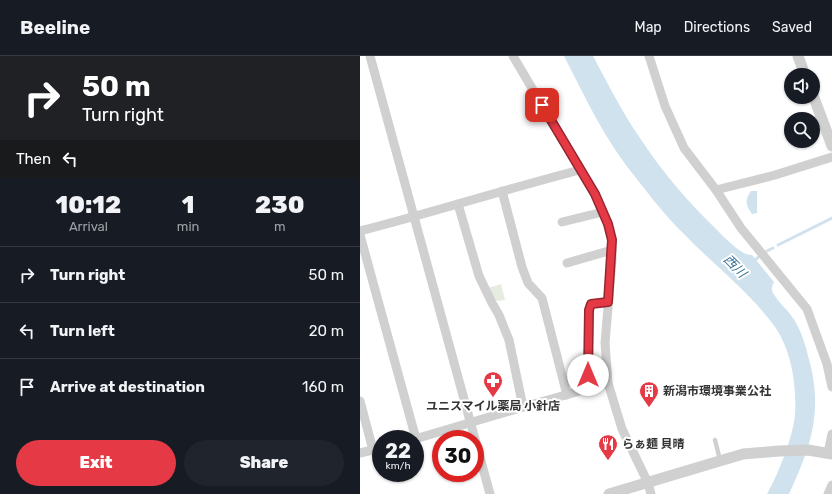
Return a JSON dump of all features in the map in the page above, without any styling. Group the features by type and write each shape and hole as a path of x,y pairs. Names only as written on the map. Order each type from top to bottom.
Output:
{"street":[{"path":"370,56 490,494"},
{"path":"513,56 595,194 608,224 612,240 605,343 608,384 622,429 650,489"},
{"path":"649,56 665,106 684,148 716,190 741,228 807,309 827,364 832,387"},
{"path":"798,56 802,68"},
{"path":"816,104 832,146"},
{"path":"716,190 775,175 832,157"},
{"path":"360,232 580,170"},
{"path":"502,191 528,283 542,298 567,395"},
{"path":"458,204 479,276 499,315 509,340 523,407"},
{"path":"562,222 603,212"},
{"path":"360,235 414,430"},
{"path":"567,263 612,250"},
{"path":"588,389 589,310 591,304 608,302"},
{"path":"424,437 523,407 608,384"},
{"path":"360,401 372,435"},
{"path":"610,494 650,489 720,461 743,454 808,450 830,454 832,434"},
{"path":"360,453 372,450"},
{"path":"828,494 832,486"}],"lane":[{"path":"715,440 720,461"}],"shaded area":[{"path":"501,284 505,300 497,301 490,294 488,288"}],"water":[{"name":"西川","path":"564,56 593,56 615,98 657,163 686,198 725,238 743,253 752,255 774,282 772,288 773,293 795,321 801,332 813,375 815,411 813,427 804,460 789,494 767,494 776,477 784,456 794,424 795,415 794,379 788,354 779,333 752,300 672,222 625,164 597,119"},
{"path":"751,191 757,191 757,213 752,214 747,203 747,198"}],"waterway":[{"path":"778,245 832,218"},
{"path":"753,262 763,253 773,248"}],"place":[{"name":"ユニスマイル薬局 小針店","path":"493,398"},
{"name":"新潟市環境事業公社","path":"649,408"},
{"name":"らぁ麺 貝晴","path":"608,461"}],"route":[{"path":"542,105 595,194 608,224 612,240 612,260 608,302 591,304 589,310 588,375"}]}
